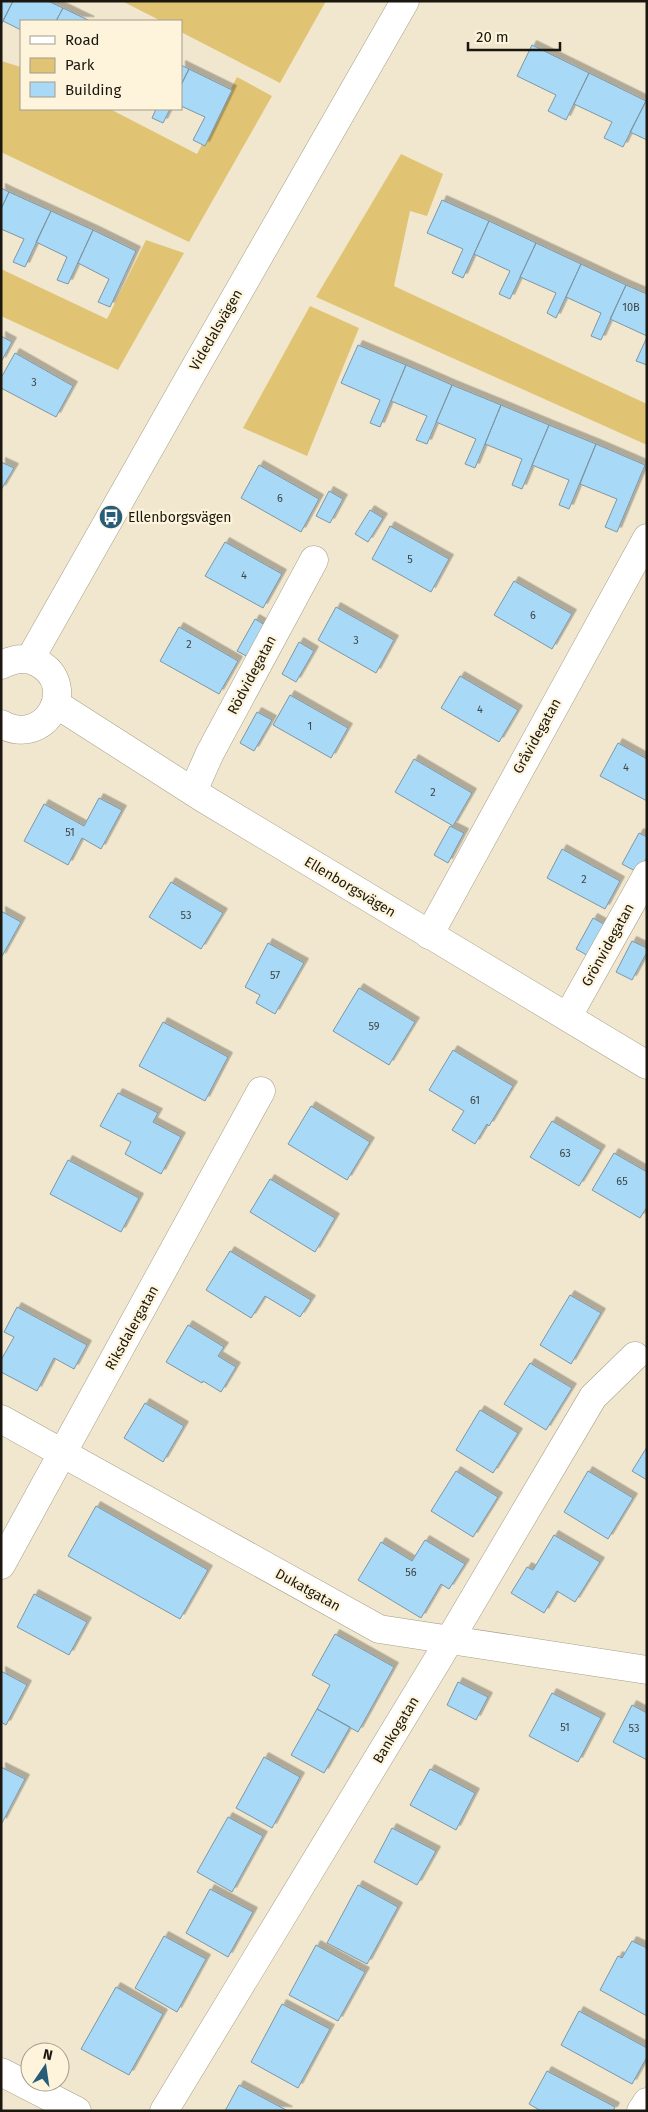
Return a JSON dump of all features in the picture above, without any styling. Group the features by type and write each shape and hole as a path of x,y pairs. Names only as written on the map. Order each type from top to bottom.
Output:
{"street":[{"name":"Videdalsvägen","path":"30,659 405,1"},
{"name":"Gråvidegatan","path":"429,936 647,538"},
{"name":"Rödvidegatan","path":"193,791 210,753 314,560"},
{"path":"1,665 17,658 30,659 43,666 52,677 57,690 56,704 49,717 38,726 24,730 10,729 1,724"},
{"name":"Ellenborgsvägen","path":"56,704 193,791 429,936 568,1016 647,1065"},
{"name":"Grönvidegatan","path":"568,1016 647,875"},
{"name":"Riksdalergatan","path":"1,1565 261,1090"},
{"name":"Bankogatan","path":"164,2111 449,1640 593,1396 635,1356"},
{"name":"Dukatgatan","path":"1,1419 379,1629 647,1670"},
{"path":"1,2072 76,2111"},
{"path":"641,2111 647,2102"}],"green space":[{"path":"122,1 326,1 280,83 182,33 182,20 159,20"},
{"path":"1,61 20,67 20,110 112,110 197,154 237,77 272,96 189,242 1,152"},
{"path":"401,154 443,174 427,216 410,211 394,286 647,404 647,445 316,297"},
{"path":"146,240 184,253 118,370 1,316 1,269 107,319"},
{"path":"310,306 359,328 307,456 243,428"}],"building":[{"path":"1,1 13,1 1,25"},
{"path":"13,1 48,1 63,8 57,20 20,20 20,30 3,21"},
{"path":"63,8 88,20 57,20"},
{"path":"532,45 589,73 566,120 548,111 556,95 517,76"},
{"path":"182,66 189,69 182,83"},
{"path":"189,69 232,90 205,146 193,140 205,117 182,106 182,83"},
{"path":"589,73 646,101 623,147 604,138 612,122 574,104"},
{"path":"647,102 647,140 630,132"},
{"path":"156,110 170,110 163,123 152,118"},
{"path":"1,188 9,192 1,209"},
{"path":"9,192 51,211 25,267 13,262 24,239 1,229 1,209"},
{"path":"442,200 489,221 463,278 452,273 463,249 427,233"},
{"path":"51,211 93,230 68,284 57,280 67,257 36,242"},
{"path":"489,221 536,243 510,299 499,294 510,271 474,254"},
{"path":"93,230 136,251 110,307 98,302 109,279 78,263"},
{"path":"536,243 581,264 556,318 547,313 556,293 520,277"},
{"path":"581,264 626,285 601,340 591,336 601,313 566,297"},
{"path":"626,285 647,294 647,336 610,319"},
{"path":"1,336 12,342 1,362"},
{"path":"647,337 647,365 636,361"},
{"path":"358,345 406,365 380,427 370,423 380,400 341,383"},
{"path":"15,353 73,386 56,417 1,388 1,378"},
{"path":"406,365 452,385 427,444 416,440 427,416 391,401"},
{"path":"452,385 501,405 475,468 465,464 476,439 436,422"},
{"path":"501,405 549,425 522,489 512,485 522,459 485,444"},
{"path":"549,425 596,444 569,509 559,505 569,480 532,465"},
{"path":"596,444 645,465 617,532 605,527 617,499 580,484"},
{"path":"1,462 14,468 1,490"},
{"path":"259,465 319,499 301,532 241,498"},
{"path":"329,491 343,499 330,523 316,516"},
{"path":"370,510 383,518 368,542 355,534"},
{"path":"390,526 449,559 431,592 372,559"},
{"path":"225,542 282,574 263,608 205,576"},
{"path":"514,581 572,614 552,649 494,615"},
{"path":"336,607 394,640 376,673 318,640"},
{"path":"255,619 270,628 252,659 237,651"},
{"path":"179,627 238,661 219,694 160,661"},
{"path":"299,642 314,651 296,682 282,674"},
{"path":"460,676 518,710 499,742 441,708"},
{"path":"290,695 348,728 331,758 273,725"},
{"path":"257,712 272,720 254,751 240,743"},
{"path":"618,743 647,759 647,801 600,776"},
{"path":"414,759 472,793 453,826 395,792"},
{"path":"99,798 122,810 101,849 82,838 68,865 24,841 44,804 84,826"},
{"path":"450,826 464,833 448,863 434,855"},
{"path":"639,833 647,837 647,857 639,873 622,864"},
{"path":"562,849 620,881 605,909 547,878"},
{"path":"171,882 223,913 201,949 149,917"},
{"path":"1,911 21,922 1,958"},
{"path":"593,918 609,927 592,958 576,949"},
{"path":"632,941 647,948 647,952 632,980 616,972"},
{"path":"268,943 304,963 275,1014 256,1003 260,995 245,987"},
{"path":"359,988 415,1022 389,1065 333,1031"},
{"path":"163,1022 228,1057 205,1101 139,1066"},
{"path":"453,1050 513,1086 489,1126 487,1124 475,1144 452,1130 464,1111 429,1090"},
{"path":"118,1093 158,1113 153,1122 181,1137 161,1174 125,1154 131,1142 100,1126"},
{"path":"311,1106 370,1142 347,1180 288,1144"},
{"path":"552,1121 601,1150 579,1186 530,1157"},
{"path":"614,1153 647,1172 647,1207 640,1218 592,1190"},
{"path":"68,1160 139,1198 121,1232 50,1194"},
{"path":"270,1179 335,1218 315,1252 250,1212"},
{"path":"230,1251 311,1300 300,1317 265,1296 251,1318 206,1290"},
{"path":"570,1295 601,1313 571,1364 540,1345"},
{"path":"17,1307 87,1345 74,1369 54,1358 37,1391 1,1372 1,1360 14,1337 4,1332"},
{"path":"188,1325 224,1347 218,1356 236,1367 221,1392 166,1362"},
{"path":"530,1363 572,1388 546,1430 504,1404"},
{"path":"145,1403 184,1426 163,1462 124,1438"},
{"path":"480,1410 518,1433 493,1473 456,1450"},
{"path":"647,1447 647,1480 632,1471"},
{"path":"456,1471 498,1497 473,1537 431,1511"},
{"path":"588,1471 633,1498 608,1539 564,1512"},
{"path":"96,1506 208,1570 180,1619 68,1556"},
{"path":"554,1535 600,1562 575,1602 557,1591 544,1613 511,1593 527,1567 533,1570"},
{"path":"425,1540 465,1564 449,1589 441,1584 421,1618 358,1580 381,1542 412,1561"},
{"path":"34,1594 87,1622 69,1655 17,1627"},
{"path":"335,1634 394,1667 358,1732 317,1709 330,1685 312,1675"},
{"path":"1,1671 27,1685 6,1725 1,1722"},
{"path":"458,1682 488,1697 476,1720 447,1705"},
{"path":"552,1693 601,1718 578,1762 529,1736"},
{"path":"632,1705 647,1713 647,1760 613,1742"},
{"path":"317,1709 350,1727 324,1773 291,1755"},
{"path":"264,1757 300,1777 272,1828 236,1808"},
{"path":"1,1767 25,1779 2,1823 1,1822"},
{"path":"430,1769 475,1793 456,1830 410,1805"},
{"path":"228,1817 263,1836 232,1892 197,1872"},
{"path":"392,1828 436,1851 417,1885 374,1862"},
{"path":"358,1885 398,1907 367,1964 327,1943"},
{"path":"210,1889 253,1912 228,1957 186,1933"},
{"path":"164,1936 206,1959 177,2012 135,1988"},
{"path":"632,1941 647,1948 647,2016 600,1990 618,1956 622,1958"},
{"path":"316,1945 365,1972 338,2021 289,1995"},
{"path":"116,1987 163,2014 129,2075 81,2049"},
{"path":"282,2004 330,2029 298,2088 251,2062"},
{"path":"579,2011 647,2048 647,2057 632,2084 561,2045"},
{"path":"547,2071 615,2107 613,2111 541,2111 529,2104"},
{"path":"239,2085 288,2111 225,2111"}],"place":[{"name":"Ellenborgsvägen","path":"111,517"}]}
